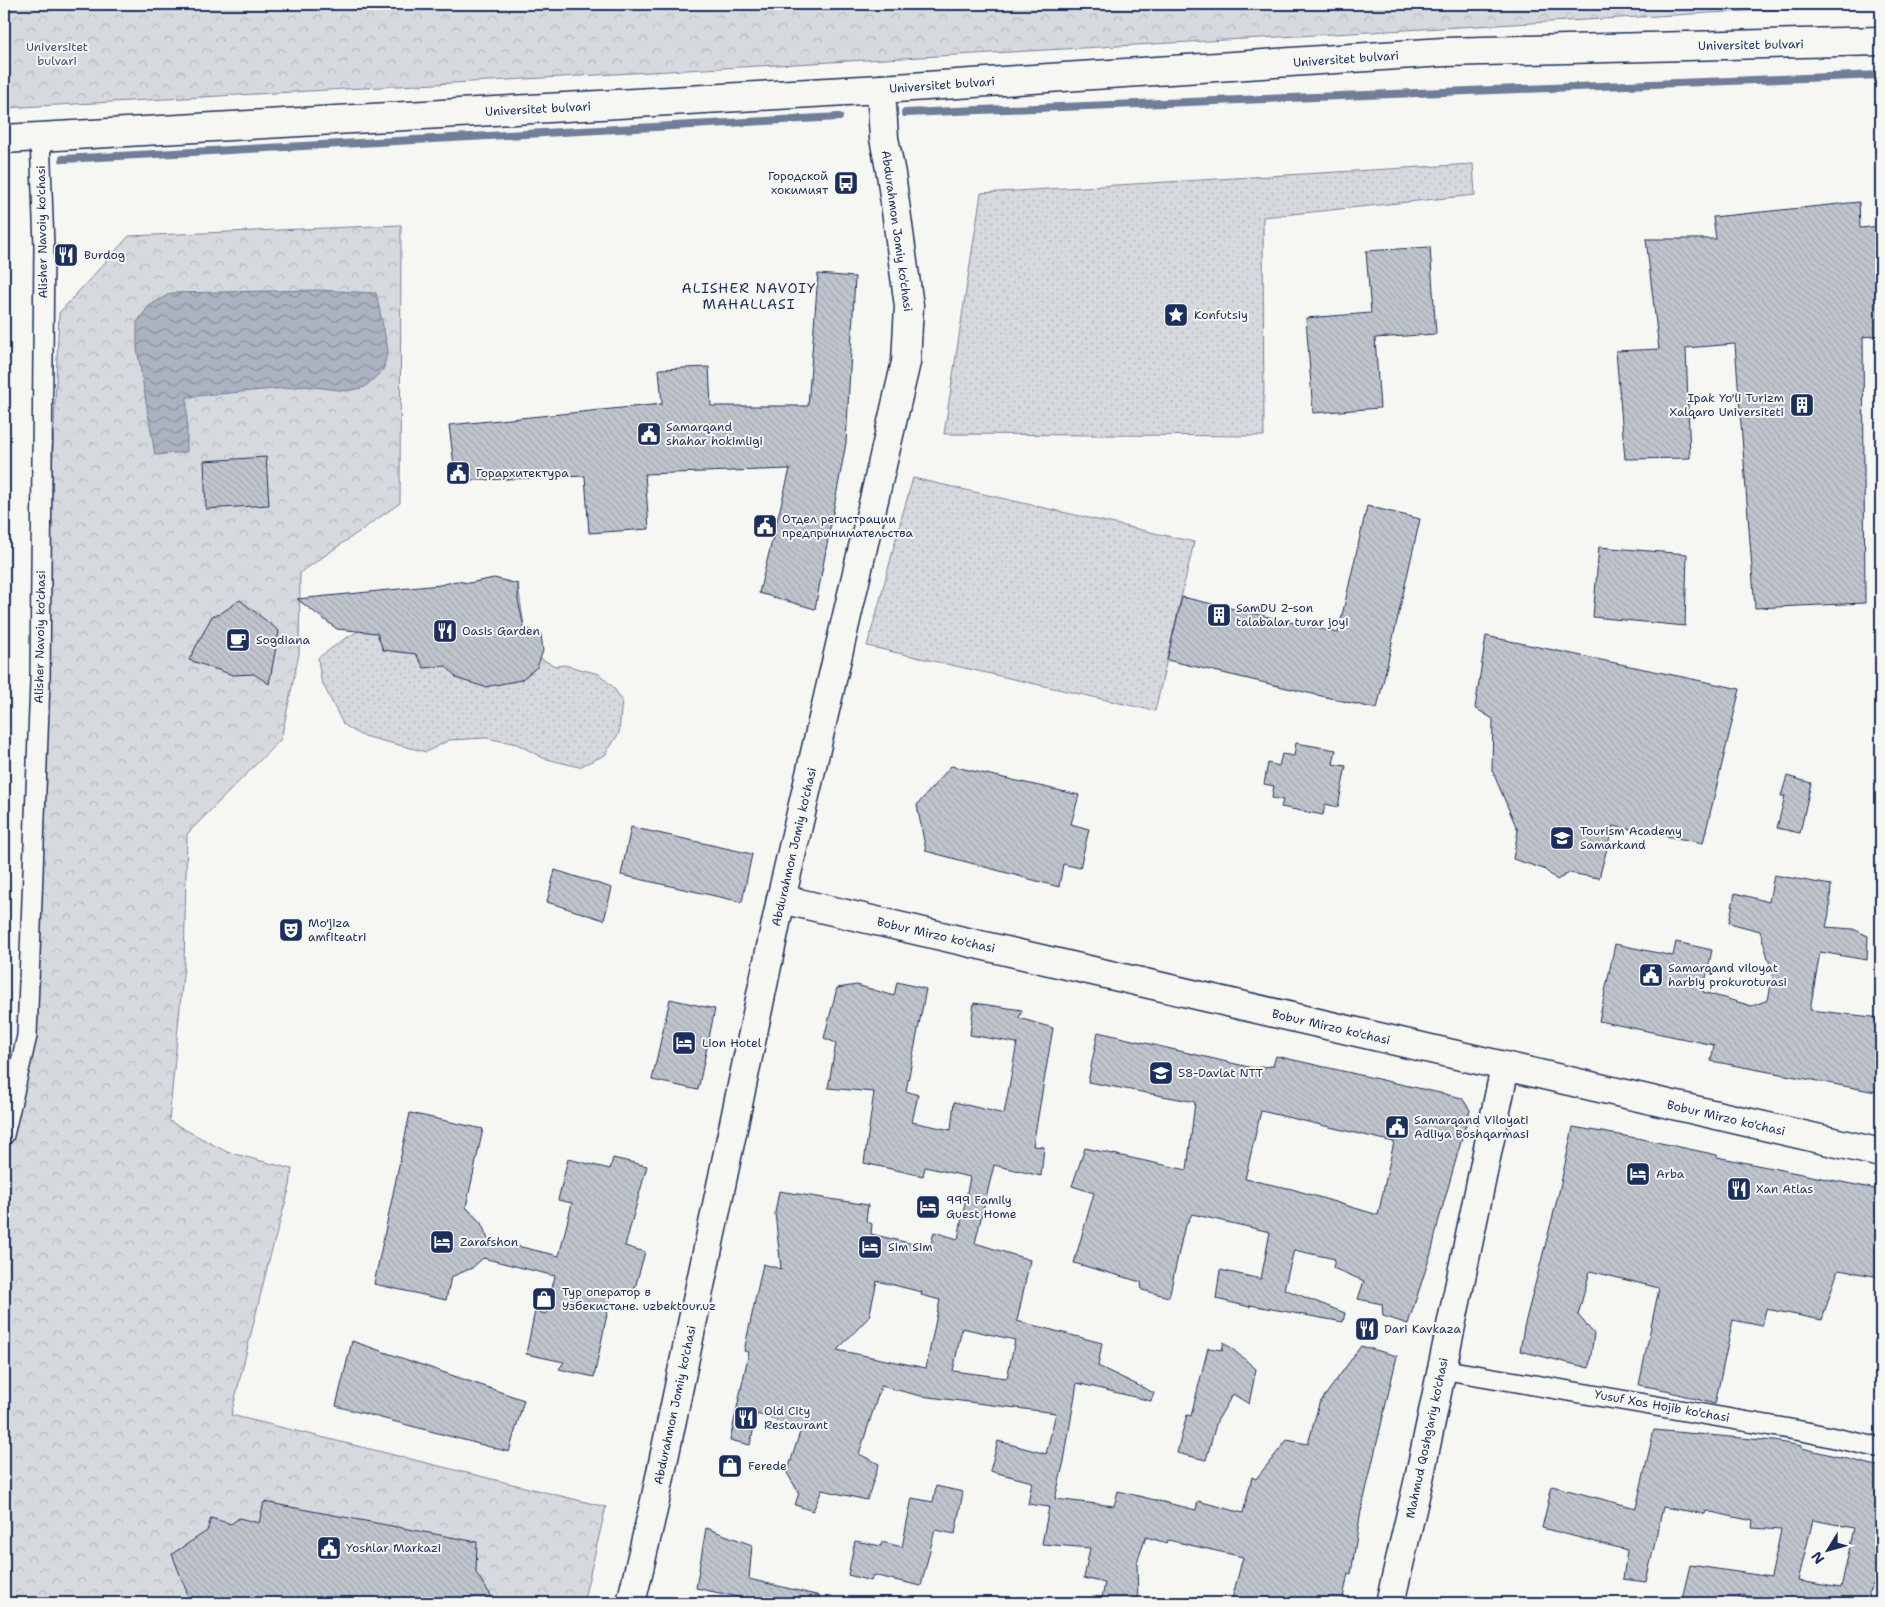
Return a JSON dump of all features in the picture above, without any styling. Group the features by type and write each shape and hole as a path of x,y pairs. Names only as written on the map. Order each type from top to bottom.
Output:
{"main road":[{"name":"Universitet bulvari","path":"4,139 881,89 1444,52 1881,42"},
{"name":"Abdurahmon Jomiy ko'chasi","path":"631,1603 655,1501 781,899 906,362 909,306 891,174 884,138 881,89"},
{"name":"Bobur Mirzo ko'chasi","path":"781,899 1881,1153"},
{"name":"Mahmud Qoshg'ariy ko'chasi","path":"1390,1603 1505,1067"}],"street":[{"name":"Alisher Navoiy ko'chasi","path":"4,1135 27,1036 40,681 44,246 40,137"},
{"name":"Yusuf Xos Hojib ko'chasi","path":"1441,1369 1798,1430 1881,1448"}],"green space":[{"name":"Universitet bulvari","path":"4,4 1872,4 4,108"},
{"path":"1473,164 1475,195 1263,217 1264,436 944,434 981,193"},
{"path":"401,225 400,503 300,573 299,654 281,739 187,834 184,965 169,1121 227,1152 292,1169 290,1186 269,1260 231,1415 606,1507 583,1603 4,1603 4,1146 27,1037 59,313 129,236"},
{"path":"913,478 1194,542 1155,711 867,646"},
{"path":"480,581 518,584 524,627 538,657 555,666 565,665 599,674 613,687 622,700 619,733 605,755 579,767 543,758 517,744 486,738 449,740 426,752 360,735 343,724 321,680 318,658 343,640 380,619"}],"water":[{"path":"320,290 376,293 388,350 383,370 365,387 347,391 306,386 187,397 187,452 155,455 137,348 137,322 149,306 171,293"}],"building":[{"name":"Ipak Yo'li Turizm Xalqaro Universiteti","path":"1859,202 1860,228 1881,226 1881,335 1863,337 1865,603 1755,608 1735,344 1686,348 1690,458 1625,459 1616,351 1659,349 1646,239 1716,239 1713,217"},
{"path":"1430,247 1436,334 1375,338 1380,408 1313,413 1306,318 1371,313 1366,251"},
{"name":"Samarqand shahar hokimligi","path":"818,274 855,277 846,443 815,609 759,593 790,469 645,474 649,529 589,533 585,476 456,481 449,425 662,404 659,369 709,367 711,406 808,406"},
{"path":"266,457 269,505 206,509 204,461"},
{"name":"SamDU 2-son talabalar turar joyi","path":"1367,506 1420,519 1377,709 1167,660 1182,597 1338,633"},
{"path":"1599,547 1687,554 1685,626 1593,617"},
{"name":"Oasis Garden","path":"494,578 518,584 518,600 524,627 541,634 543,651 537,667 521,680 485,687 458,679 446,666 424,668 416,654 383,650 377,633 337,629 297,599 440,585 456,581 469,583"},
{"path":"240,600 279,631 269,684 254,674 233,675 189,660 212,616 220,614"},
{"path":"1486,636 1740,689 1703,843 1613,826 1599,878 1569,873 1557,880 1544,869 1513,859 1518,831 1492,770 1493,719 1475,708"},
{"path":"1296,743 1336,750 1333,764 1346,766 1338,807 1325,804 1323,815 1281,807 1283,800 1272,798 1274,786 1264,784 1268,763 1279,766 1282,754 1294,756"},
{"path":"951,766 1079,795 1071,824 1089,829 1080,868 1063,864 1059,887 926,851 917,805"},
{"path":"1787,776 1811,783 1800,833 1777,828 1785,796 1781,796"},
{"path":"631,827 752,854 742,902 621,875"},
{"path":"555,870 612,888 604,920 547,902"},
{"path":"1774,875 1831,885 1826,927 1853,929 1868,936 1867,960 1820,952 1810,1010 1881,1018 1881,1093 1711,1061 1714,1045 1599,1021 1615,944 1673,956 1676,942 1712,950 1703,992 1752,1006 1768,1000 1773,975 1760,931 1729,923 1735,893 1769,902"},
{"path":"897,982 926,989 906,1091 918,1095 912,1122 951,1130 954,1102 1004,1114 1017,1043 970,1035 974,1003 1022,1010 1019,1018 1053,1028 1033,1146 1044,1147 1041,1176 994,1165 975,1243 1030,1260 1017,1321 1102,1343 1098,1366 1154,1393 1151,1401 1077,1383 1064,1461 1055,1499 1114,1506 1118,1491 1196,1510 1198,1501 1243,1513 1252,1477 1256,1479 1287,1440 1308,1444 1319,1404 1361,1346 1397,1356 1360,1516 1351,1574 1348,1573 1342,1603 1231,1603 1243,1557 1168,1540 1167,1543 1146,1537 1137,1562 1138,1603 1101,1603 1105,1583 1084,1578 1090,1548 1042,1544 1049,1507 1028,1504 1032,1482 990,1471 998,1441 1046,1454 1056,1413 921,1396 881,1386 859,1454 879,1464 867,1500 822,1490 813,1511 795,1505 799,1493 787,1473 801,1429 757,1414 750,1445 730,1440 749,1352 744,1351 763,1264 781,1269 775,1213 779,1191 868,1205 866,1221 872,1224 871,1234 930,1248 934,1232 958,1239 970,1177 925,1167 923,1176 864,1163 874,1092 828,1088 836,1043 824,1038 837,988 857,985 894,996","holes":["877,1281 922,1292 921,1295 940,1300 926,1368 837,1350 869,1317","962,1328 1015,1340 1007,1378 953,1371"]},
{"name":"Lion Hotel","path":"670,999 715,1009 698,1090 652,1080"},
{"path":"1098,1032 1253,1068 1273,1066 1276,1056 1462,1098 1470,1110 1432,1250 1408,1324 1383,1316 1382,1304 1358,1299 1364,1281 1333,1268 1335,1259 1294,1250 1284,1289 1345,1313 1343,1322 1250,1305 1250,1307 1216,1299 1220,1270 1261,1279 1270,1232 1192,1214 1184,1229 1169,1297 1142,1290 1141,1282 1074,1263 1094,1193 1072,1186 1085,1148 1187,1170 1195,1102 1088,1082","holes":["1261,1111 1394,1142 1378,1215 1292,1189 1245,1179"]},
{"name":"Zarafshon","path":"410,1113 483,1129 466,1207 481,1223 488,1239 559,1256 572,1203 558,1200 568,1159 610,1169 613,1158 647,1166 625,1246 645,1252 633,1295 611,1295 594,1377 559,1369 564,1362 526,1354 535,1311 546,1314 555,1276 483,1258 472,1268 451,1277 446,1300 374,1284"},
{"path":"1573,1127 1642,1139 1717,1155 1717,1157 1881,1190 1881,1277 1838,1270 1822,1320 1766,1309 1762,1326 1733,1320 1715,1404 1671,1391 1639,1385 1659,1288 1590,1271 1578,1315 1594,1334 1589,1368 1520,1351 1524,1327 1559,1192"},
{"path":"352,1341 524,1400 509,1452 336,1406"},
{"path":"1224,1342 1256,1369 1249,1404 1233,1394 1217,1421 1206,1460 1177,1453 1187,1415 1191,1416 1208,1348 1222,1350"},
{"path":"1654,1430 1774,1441 1802,1446 1802,1448 1881,1467 1881,1585 1873,1584 1869,1592 1870,1603 1808,1603 1740,1595 1739,1603 1681,1603 1690,1565 1771,1577 1781,1530 1752,1528 1753,1521 1706,1511 1705,1514 1663,1507 1646,1582 1623,1579 1627,1550 1542,1528 1552,1486 1636,1508","holes":["1813,1520 1854,1528 1841,1588 1798,1581"]},
{"path":"936,1486 963,1492 955,1534 935,1530 921,1586 873,1575 871,1581 848,1575 855,1541 881,1546 882,1542 902,1547 912,1498 933,1502"},
{"name":"Yoshlar Markazi","path":"264,1502 477,1542 476,1573 496,1603 191,1603 172,1554 207,1531 211,1518 231,1524 239,1518 259,1523"},
{"path":"706,1528 752,1545 749,1579 820,1596 819,1603 766,1603 696,1588"}],"waterway":[{"path":"905,113 1881,75"},
{"path":"63,159 839,117"}],"place":[{"name":"Городской хокимият","path":"846,183"},
{"name":"Burdog","path":"66,255"},
{"name":"Konfutsiy","path":"1176,315"},
{"name":"Ipak Yo'li Turizm Xalqaro Universiteti","path":"1802,405"},
{"name":"Samarqand shahar hokimligi","path":"649,434"},
{"name":"Горархитектура","path":"458,473"},
{"name":"Отдел регистрации предпринимательства","path":"765,526"},
{"name":"SamDU 2-son talabalar turar joyi","path":"1219,615"},
{"name":"Oasis Garden","path":"445,631"},
{"name":"Sogdiana","path":"238,640"},
{"name":"Tourism Academy Samarkand","path":"1562,838"},
{"name":"Mo'jiza amfiteatri","path":"291,930"},
{"name":"Samarqand viloyat harbiy prokuroturasi","path":"1651,975"},
{"name":"Lion Hotel","path":"684,1043"},
{"name":"58-Davlat NTT","path":"1161,1073"},
{"name":"Samarqand Viloyati Adliya Boshqarmasi","path":"1397,1127"},
{"name":"Arba","path":"1638,1174"},
{"name":"Xan Atlas","path":"1739,1189"},
{"name":"999 Family Guest Home","path":"928,1207"},
{"name":"Zarafshon","path":"442,1242"},
{"name":"Sim Sim","path":"870,1247"},
{"name":"Тур оператор в Узбекистане. uzbektour.uz","path":"544,1299"},
{"name":"Dari Kavkaza","path":"1367,1329"},
{"name":"Old City Restaurant","path":"746,1418"},
{"name":"Ferede","path":"730,1466"},
{"name":"Yoshlar Markazi","path":"329,1548"}],"district":[{"name":"ALISHER NAVOIY MAHALLASI","path":"749,296"}]}
